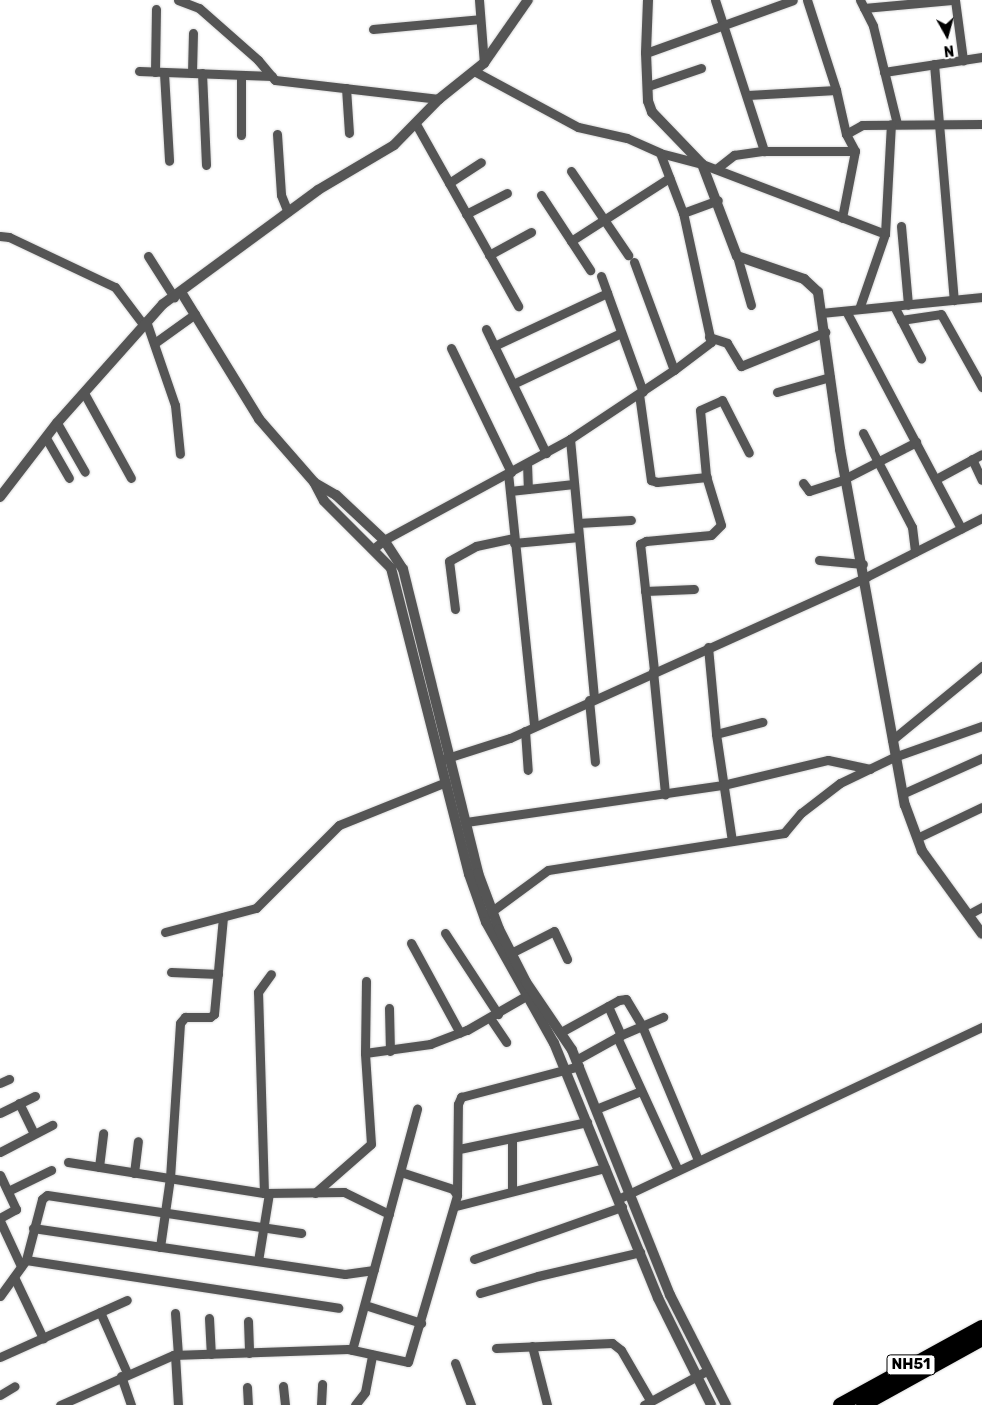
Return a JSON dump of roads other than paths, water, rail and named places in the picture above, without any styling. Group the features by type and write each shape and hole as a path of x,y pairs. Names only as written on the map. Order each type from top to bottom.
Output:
{"highway":[{"name":"NH51","path":"840,1405 982,1327"},
{"name":"NH51","path":"863,1405 982,1339"}],"street":[{"path":"178,0 198,8 276,80 439,99"},
{"path":"479,0 484,63"},
{"path":"0,497 57,423 145,323 178,294 318,190 394,145 439,99 484,63 528,0"},
{"path":"648,0 646,53 652,112 702,164 718,200 738,256 751,304"},
{"path":"715,0 725,24 764,151"},
{"path":"646,53 793,0"},
{"path":"807,0 836,90 846,134 855,151 842,218"},
{"path":"859,309 885,234 894,124 873,26 862,4 954,0 963,60"},
{"path":"156,9 160,73 169,160"},
{"path":"373,29 480,19"},
{"path":"192,73 193,33"},
{"path":"884,72 982,57"},
{"path":"934,64 954,300"},
{"path":"648,86 701,68"},
{"path":"139,71 272,76"},
{"path":"474,71 573,124 627,138 660,153 702,164 885,234"},
{"path":"202,73 206,165"},
{"path":"241,75 241,135"},
{"path":"346,88 349,132"},
{"path":"748,95 836,90"},
{"path":"416,124 518,306"},
{"path":"846,134 862,125 982,124"},
{"path":"277,134 281,195 288,212"},
{"path":"716,169 734,155 764,151 855,151"},
{"path":"373,549 384,540 570,439 641,393 711,342 683,213 660,153"},
{"path":"449,183 480,162"},
{"path":"571,171 631,259 674,370"},
{"path":"571,241 669,178"},
{"path":"466,214 507,193"},
{"path":"541,195 590,270"},
{"path":"683,213 718,200"},
{"path":"901,226 908,305"},
{"path":"489,255 530,232"},
{"path":"0,236 9,236 115,287 125,296 156,342 156,353 175,405 180,454"},
{"path":"148,256 195,314 259,419 314,482 324,501 391,568 471,880 551,1037 660,1303 711,1405"},
{"path":"738,256 813,284 818,292 846,479 866,577 894,757 902,794 922,851 982,934"},
{"path":"601,276 641,393 651,480 657,482 707,477"},
{"path":"494,346 606,293"},
{"path":"821,313 982,297"},
{"path":"894,306 921,358"},
{"path":"846,311 961,528"},
{"path":"156,342 195,314"},
{"path":"901,320 941,314 982,387"},
{"path":"486,329 546,453"},
{"path":"710,337 726,343 741,366 825,332"},
{"path":"512,384 621,333"},
{"path":"451,348 510,473 514,540 534,726"},
{"path":"777,392 830,376"},
{"path":"84,393 131,478"},
{"path":"665,794 654,671 639,547 643,542 711,534 720,529 707,477 699,412 718,399 722,400 749,452"},
{"path":"57,423 85,472"},
{"path":"863,433 912,527 915,552"},
{"path":"46,438 69,478"},
{"path":"570,439 595,762"},
{"path":"803,482 809,491 846,479 916,442"},
{"path":"936,479 982,454"},
{"path":"972,459 982,480"},
{"path":"526,463 528,489"},
{"path":"314,482 336,495 384,540 407,579 488,914 511,953 526,990 561,1032 578,1063 670,1294 726,1405"},
{"path":"510,491 574,484"},
{"path":"440,761 525,731 591,699 866,577 982,518"},
{"path":"578,524 631,520"},
{"path":"455,609 448,561 476,546 514,540 579,538"},
{"path":"819,560 863,564"},
{"path":"645,592 694,589"},
{"path":"708,647 716,734 732,841"},
{"path":"892,740 982,666"},
{"path":"716,734 762,722"},
{"path":"488,914 548,870 784,833 801,813 840,783 894,757 905,756 982,726"},
{"path":"525,731 528,770"},
{"path":"902,794 982,758"},
{"path":"466,822 723,785 828,760 870,768"},
{"path":"165,932 223,918 261,905 339,825 446,782"},
{"path":"917,838 982,807"},
{"path":"968,914 982,907"},
{"path":"160,1247 170,1178 180,1023 185,1017 210,1017 214,1014 223,918"},
{"path":"511,953 554,931 567,959"},
{"path":"446,934 494,1016 506,1042"},
{"path":"412,943 460,1033"},
{"path":"171,972 218,974"},
{"path":"258,1262 264,1228 266,1193 258,992 271,974"},
{"path":"315,1193 371,1144 365,1053 366,981"},
{"path":"365,1053 430,1044 460,1033 494,1016 526,990"},
{"path":"561,1032 608,1006 626,999 642,1026 698,1160"},
{"path":"608,1006 642,1091 678,1170"},
{"path":"389,1008 390,1051"},
{"path":"60,1405 124,1375 176,1355 352,1350 408,1362 456,1206 461,1097 565,1069 578,1063 619,1036 663,1017"},
{"path":"474,1259 620,1203 629,1195 698,1160 982,1027"},
{"path":"0,1083 9,1079"},
{"path":"596,1109 642,1091"},
{"path":"0,1113 35,1096"},
{"path":"19,1103 34,1134"},
{"path":"352,1350 417,1109"},
{"path":"459,1149 587,1122"},
{"path":"0,1152 52,1125"},
{"path":"99,1167 103,1133"},
{"path":"512,1139 512,1191"},
{"path":"134,1172 138,1141"},
{"path":"68,1162 266,1193 348,1193 389,1214"},
{"path":"456,1206 605,1168"},
{"path":"8,1191 51,1170"},
{"path":"400,1172 453,1188 457,1193"},
{"path":"0,1175 16,1209 0,1219 24,1263"},
{"path":"0,1296 24,1263 42,1200 47,1195 300,1233"},
{"path":"33,1228 346,1274 374,1270"},
{"path":"480,1293 538,1276 640,1252"},
{"path":"24,1263 338,1308"},
{"path":"14,1277 43,1338"},
{"path":"0,1357 127,1300"},
{"path":"365,1305 421,1323"},
{"path":"100,1312 124,1375 131,1405"},
{"path":"175,1314 178,1405"},
{"path":"209,1318 211,1354"},
{"path":"248,1321 249,1353"},
{"path":"496,1348 605,1342 617,1345 647,1403 708,1370"},
{"path":"532,1346 547,1405"},
{"path":"355,1405 365,1392 372,1355"},
{"path":"455,1364 471,1405"},
{"path":"321,1405 322,1384"},
{"path":"0,1395 15,1386"},
{"path":"283,1386 285,1405"},
{"path":"247,1387 248,1405"}]}
